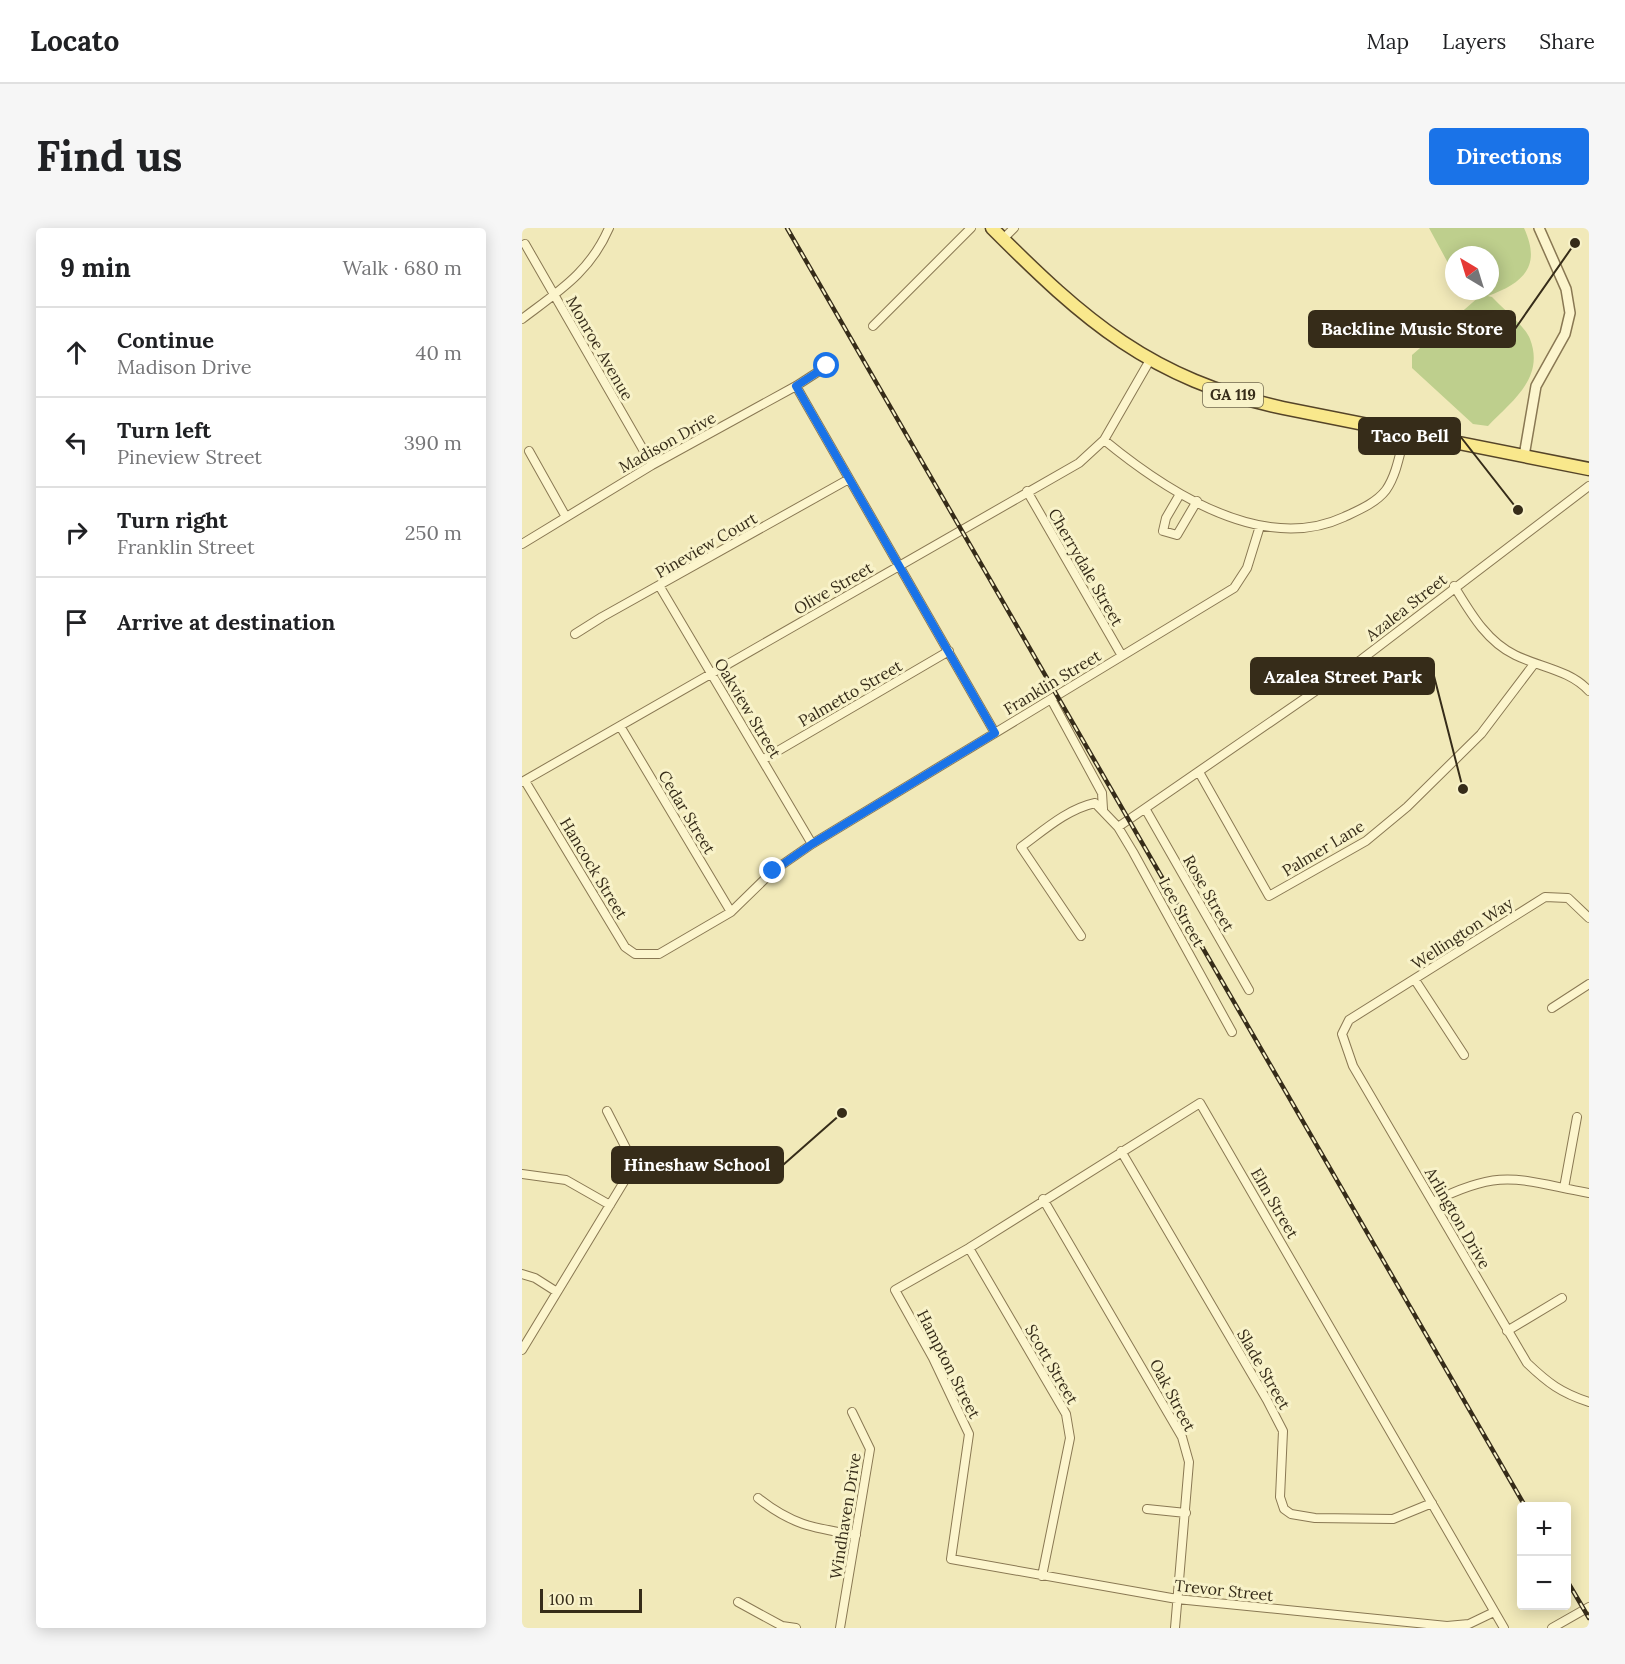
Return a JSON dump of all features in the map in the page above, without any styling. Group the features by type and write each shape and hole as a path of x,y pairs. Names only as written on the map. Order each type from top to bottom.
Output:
{"main road":[{"name":"GA 119","path":"992,228 1078,310 1107,333 1150,360 1186,378 1243,399 1405,434 1589,469"}],"street":[{"path":"522,319 586,268 597,254 609,228"},
{"path":"873,326 971,228"},
{"path":"1003,239 1014,228"},
{"path":"1524,456 1536,386 1565,334 1570,314 1566,289 1539,228"},
{"name":"Monroe Avenue","path":"525,244 652,465"},
{"name":"Olive Street","path":"524,782 1079,463 1104,440 1150,360"},
{"name":"Madison Drive","path":"522,544 652,465 796,386 827,366"},
{"path":"796,386 995,733"},
{"path":"1104,440 1146,474 1180,494 1222,514 1260,526 1294,529 1315,527 1337,521 1368,506 1382,495 1391,481 1405,434"},
{"path":"530,451 566,517"},
{"name":"Pineview Court","path":"575,634 849,479"},
{"name":"Azalea Street","path":"1118,827 1146,810 1362,659 1454,586 1589,486"},
{"name":"Cherrydale Street","path":"1027,491 1122,656"},
{"path":"1180,494 1166,518 1163,531 1177,535 1197,501"},
{"name":"Franklin Street","path":"649,954 659,954 731,912 773,871 812,844 1234,588 1247,568 1260,526"},
{"path":"1454,586 1484,630 1496,643 1534,664 1572,677 1589,691"},
{"name":"Oakview Street","path":"660,587 764,759 812,844"},
{"name":"Palmetto Street","path":"764,759 949,651"},
{"name":"Palmer Lane","path":"1199,772 1269,896 1366,841 1407,807 1480,734 1534,664"},
{"name":"Lee Street","path":"1051,699 1098,785 1103,808 1118,827 1232,1032"},
{"name":"Cedar Street","path":"620,726 731,912"},
{"name":"Hancock Street","path":"524,782 625,947 635,954 649,954"},
{"path":"1081,936 1021,847 1083,806 1095,803 1103,808"},
{"name":"Rose Street","path":"1146,810 1249,990"},
{"name":"Wellington Way","path":"1349,1020 1545,897 1568,898 1589,918"},
{"path":"1415,980 1464,1055"},
{"path":"1552,1008 1589,984"},
{"name":"Arlington Drive","path":"1349,1020 1342,1034 1353,1066 1527,1363 1544,1380 1565,1394 1589,1402"},
{"name":"Elm Street","path":"895,1290 969,1248 1043,1199 1200,1103 1504,1628"},
{"path":"522,1350 625,1180 630,1156 623,1138 607,1111"},
{"path":"1564,1188 1578,1117"},
{"name":"Slade Street","path":"1121,1151 1283,1431 1280,1497 1284,1509 1291,1514 1315,1518 1393,1519 1432,1503"},
{"path":"522,1174 566,1180 610,1205"},
{"path":"1433,1202 1465,1186 1495,1180 1536,1180 1589,1193"},
{"name":"Oak Street","path":"1043,1199 1182,1437 1189,1462 1175,1628"},
{"name":"Scott Street","path":"969,1248 1066,1414 1070,1438 1042,1576"},
{"path":"522,1274 535,1278 557,1292"},
{"name":"Hampton Street","path":"895,1290 933,1358 969,1434 951,1559"},
{"path":"1507,1331 1562,1298"},
{"name":"Windhaven Drive","path":"840,1628 870,1449 852,1412"},
{"path":"758,1497 781,1516 798,1523 856,1535"},
{"path":"1147,1509 1186,1513"},
{"name":"Trevor Street","path":"951,1559 1178,1599 1447,1626 1469,1624 1494,1612"},
{"path":"738,1602 782,1626 796,1628"},
{"path":"1552,1628 1589,1607"}],"green space":[{"path":"1429,228 1524,228 1531,253 1526,272 1520,279 1499,291 1499,246 1445,246 1445,257"},
{"path":"1475,300 1495,300 1528,334 1533,353 1533,366 1524,388 1488,426 1473,424 1412,368 1412,355"}],"railway":[{"path":"787,228 1523,1502"},
{"path":"1571,1587 1589,1618"}],"place":[{"name":"Backline Music Store","path":"1575,243"},
{"name":"Taco Bell","path":"1518,510"},
{"name":"Azalea Street Park","path":"1463,789"},
{"name":"Hineshaw School","path":"842,1113"}],"route":[{"path":"773,871 812,844 995,733 796,386 827,366"}]}
